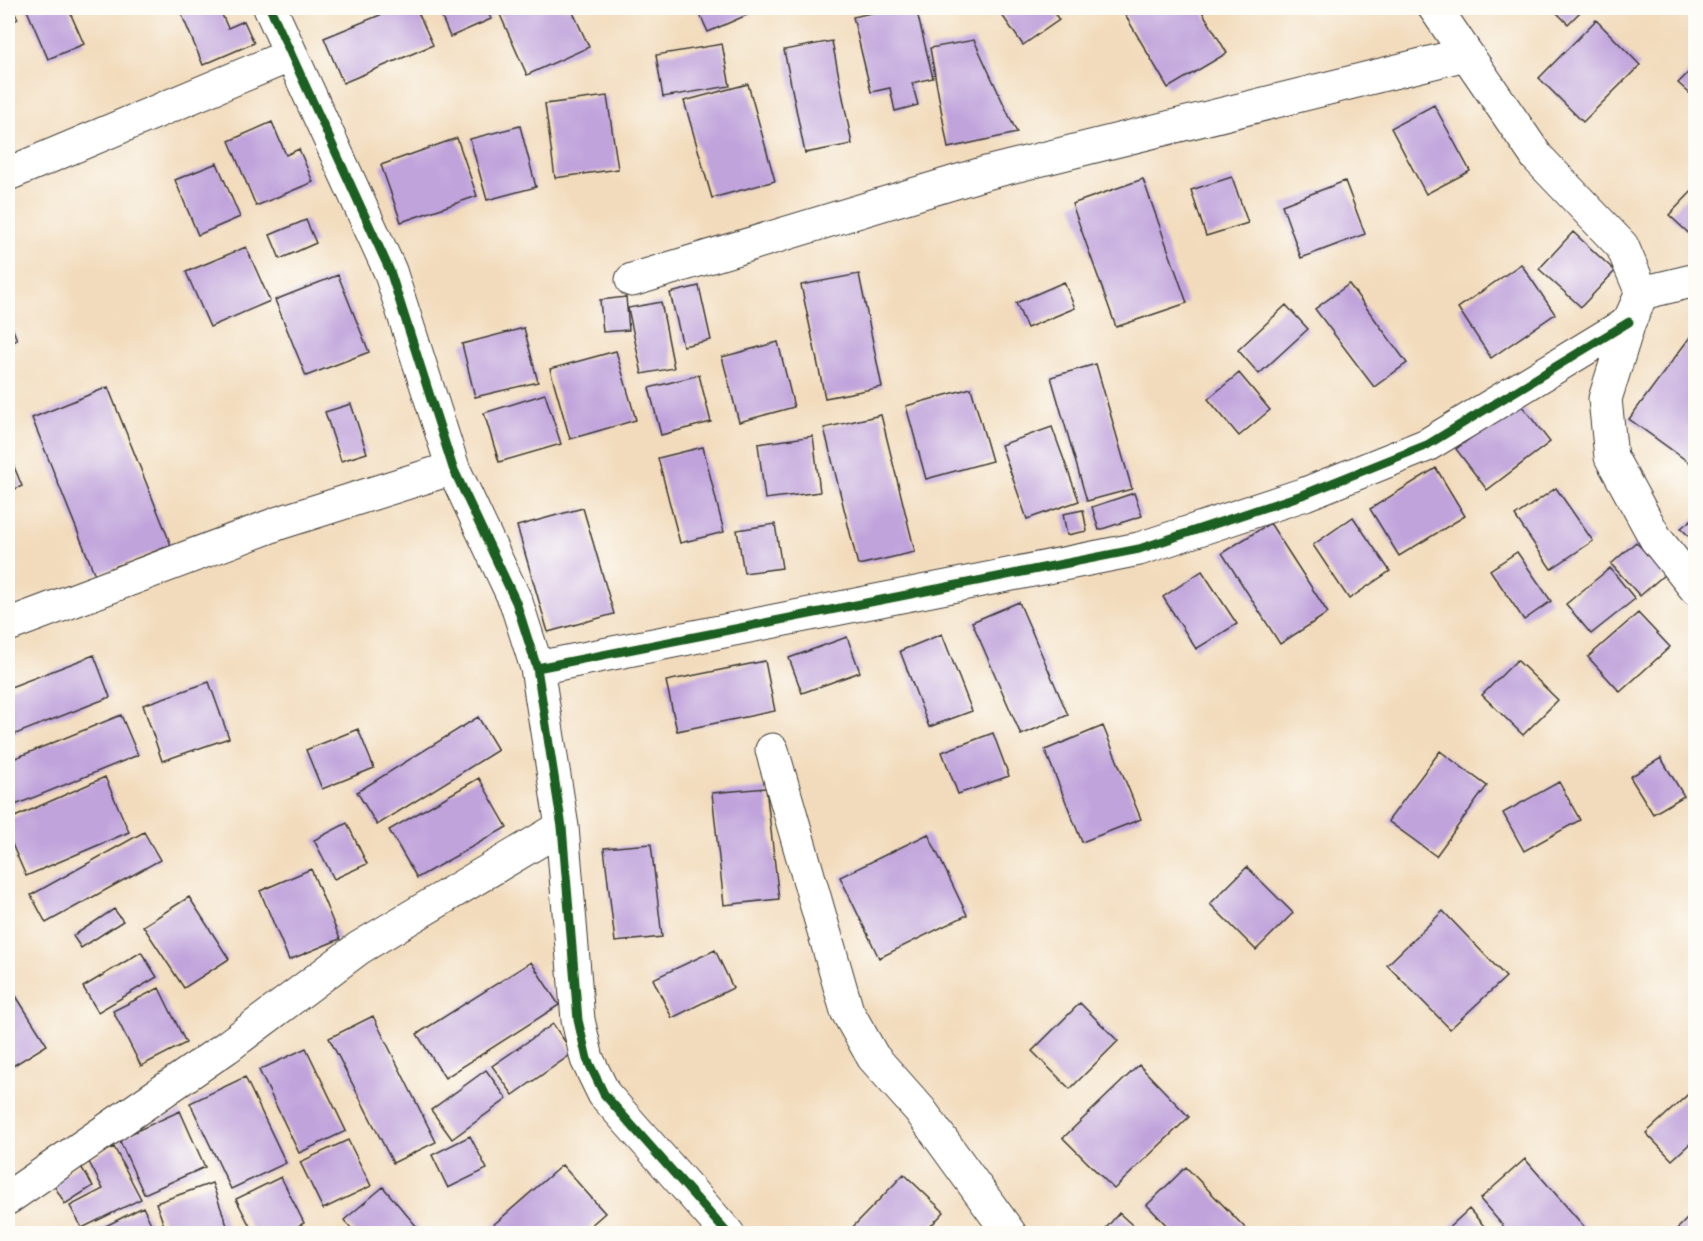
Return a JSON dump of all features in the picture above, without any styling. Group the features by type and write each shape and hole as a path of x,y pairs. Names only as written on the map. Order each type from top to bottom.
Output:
{"street":[{"path":"270,8 390,271 453,468 516,602 537,668 562,827 578,1020 587,1059 604,1094 728,1233"},
{"path":"1435,8 1537,157 1622,246 1636,308 1605,399 1611,457 1656,539 1695,589"},
{"path":"632,280 982,174 1466,54"},
{"path":"8,174 291,55"},
{"path":"537,668 1139,549 1305,494 1427,445 1636,308 1695,280"},
{"path":"8,625 279,523 453,468"},
{"path":"772,750 847,1011 873,1057 920,1110 1010,1233"},
{"path":"8,1198 227,1047 359,948 562,827"}],"building":[{"path":"8,8 12,8 18,19 8,23"},
{"path":"26,8 68,8 84,44 48,59"},
{"path":"179,8 219,8 228,28 244,21 254,43 203,65"},
{"path":"397,8 416,8 433,45 343,83 324,38"},
{"path":"438,8 486,8 491,19 450,37"},
{"path":"497,8 571,8 589,47 527,75"},
{"path":"697,8 763,8 708,32"},
{"path":"893,8 916,8 933,78 912,83 918,105 895,111 890,88 871,92 853,17"},
{"path":"997,8 1051,8 1059,20 1023,45"},
{"path":"1121,8 1200,8 1227,53 1168,88"},
{"path":"1552,8 1584,8 1568,24"},
{"path":"1596,20 1640,65 1583,122 1539,78"},
{"path":"974,40 1017,133 948,148 930,48"},
{"path":"832,41 852,144 805,153 784,50"},
{"path":"722,44 730,86 663,97 656,55"},
{"path":"1696,65 1696,99 1678,83"},
{"path":"748,84 775,181 712,198 684,101"},
{"path":"607,96 618,169 555,178 545,104"},
{"path":"1434,105 1470,171 1426,194 1391,128"},
{"path":"272,122 286,155 299,149 313,182 256,206 229,141"},
{"path":"520,126 536,187 487,200 470,139"},
{"path":"457,138 477,196 401,222 381,165"},
{"path":"217,163 240,217 198,235 175,180"},
{"path":"1232,177 1248,223 1206,236 1191,190"},
{"path":"1143,179 1187,303 1116,327 1072,204"},
{"path":"1345,181 1365,234 1301,258 1282,205"},
{"path":"1696,187 1696,240 1669,215"},
{"path":"306,220 316,243 280,259 270,235"},
{"path":"1573,232 1615,271 1581,307 1539,269"},
{"path":"246,247 270,301 210,327 186,272"},
{"path":"1521,264 1555,314 1491,358 1458,308"},
{"path":"859,274 882,387 825,398 801,285"},
{"path":"338,275 369,352 306,376 275,300"},
{"path":"1064,282 1075,308 1027,328 1016,303"},
{"path":"1349,284 1407,363 1374,387 1315,309"},
{"path":"699,286 711,340 683,346 670,293"},
{"path":"626,297 629,330 603,332 600,300"},
{"path":"661,302 674,368 642,374 628,308"},
{"path":"1286,305 1308,329 1259,374 1238,350"},
{"path":"8,317 17,340 8,345"},
{"path":"524,328 538,382 475,397 462,344"},
{"path":"1696,329 1696,464 1694,466 1629,419"},
{"path":"778,342 794,407 739,422 722,357"},
{"path":"616,351 636,420 570,439 550,369"},
{"path":"1096,364 1132,489 1087,501 1051,377"},
{"path":"1239,373 1270,410 1239,436 1208,399"},
{"path":"699,375 711,422 661,435 649,388"},
{"path":"108,387 171,545 95,575 32,418"},
{"path":"971,388 992,461 926,479 906,406"},
{"path":"545,394 561,444 499,462 484,413"},
{"path":"1519,402 1550,442 1487,490 1456,449"},
{"path":"351,404 367,453 341,461 325,412"},
{"path":"881,415 915,552 858,565 824,428"},
{"path":"1052,427 1079,501 1027,519 1001,445"},
{"path":"813,436 820,492 765,499 758,444"},
{"path":"703,447 724,532 680,543 658,458"},
{"path":"8,452 22,486 8,492"},
{"path":"1436,468 1465,516 1399,556 1370,509"},
{"path":"1556,488 1593,541 1551,569 1515,516"},
{"path":"1134,493 1142,516 1099,530 1092,507"},
{"path":"583,508 614,614 548,632 517,526"},
{"path":"1083,510 1087,531 1067,535 1063,514"},
{"path":"1696,516 1696,544 1681,528"},
{"path":"1353,517 1390,571 1349,599 1313,545"},
{"path":"1270,523 1328,613 1280,644 1222,553"},
{"path":"775,524 782,568 744,573 737,530"},
{"path":"1636,542 1665,574 1640,596 1611,564"},
{"path":"1517,552 1551,601 1524,620 1490,570"},
{"path":"1610,568 1635,599 1591,634 1566,604"},
{"path":"1202,571 1237,624 1196,649 1163,597"},
{"path":"1019,602 1068,715 1021,735 972,622"},
{"path":"1638,613 1670,647 1620,692 1588,657"},
{"path":"942,634 972,711 929,727 900,651"},
{"path":"847,637 860,672 802,693 789,658"},
{"path":"94,655 110,697 8,737 8,688"},
{"path":"1517,660 1558,700 1523,735 1482,695"},
{"path":"765,661 775,711 677,731 666,681"},
{"path":"209,682 229,738 162,761 143,705"},
{"path":"121,715 138,755 8,808 8,761"},
{"path":"478,717 498,750 377,825 357,792"},
{"path":"1103,726 1141,819 1082,842 1045,750"},
{"path":"358,729 374,768 322,789 306,750"},
{"path":"993,733 1009,776 958,794 942,752"},
{"path":"1440,751 1487,786 1436,856 1388,821"},
{"path":"1661,758 1684,796 1653,814 1630,777"},
{"path":"105,777 129,832 26,876 8,835 8,820"},
{"path":"479,778 507,827 417,878 389,830"},
{"path":"1559,782 1580,820 1524,851 1503,813"},
{"path":"766,788 779,899 724,905 712,793"},
{"path":"347,823 367,864 334,879 314,840"},
{"path":"144,832 160,860 46,923 31,895"},
{"path":"928,834 967,915 879,958 840,877"},
{"path":"651,844 662,937 615,942 604,848"},
{"path":"1247,867 1293,913 1256,950 1210,904"},
{"path":"311,869 340,939 289,960 260,891"},
{"path":"189,897 229,959 184,988 143,926"},
{"path":"114,909 123,921 81,948 73,936"},
{"path":"1443,911 1506,977 1450,1029 1387,965"},
{"path":"715,950 733,988 672,1018 653,979"},
{"path":"141,952 157,977 98,1012 83,987"},
{"path":"531,962 559,1005 445,1078 417,1034"},
{"path":"159,988 186,1043 141,1066 113,1011"},
{"path":"16,996 47,1045 8,1069 8,1001"},
{"path":"1080,1003 1118,1041 1070,1089 1032,1051"},
{"path":"373,1016 436,1142 393,1163 329,1038"},
{"path":"553,1024 573,1053 513,1095 492,1066"},
{"path":"306,1048 346,1131 299,1153 259,1070"},
{"path":"1139,1065 1189,1117 1114,1189 1063,1138"},
{"path":"486,1070 507,1099 452,1139 431,1110"},
{"path":"245,1077 286,1163 231,1189 190,1103"},
{"path":"1696,1087 1696,1138 1672,1160 1646,1133"},
{"path":"180,1111 205,1167 144,1194 119,1139"},
{"path":"470,1136 487,1169 448,1188 432,1155"},
{"path":"348,1140 371,1186 323,1209 300,1162"},
{"path":"114,1147 141,1199 82,1228 70,1206 103,1189 88,1160"},
{"path":"1525,1159 1588,1231 1585,1234 1510,1234 1480,1199"},
{"path":"80,1165 93,1186 65,1204 52,1182"},
{"path":"562,1165 605,1213 581,1234 483,1234"},
{"path":"1186,1167 1251,1234 1175,1234 1147,1205"},
{"path":"904,1174 944,1212 923,1234 846,1234"},
{"path":"281,1177 304,1223 283,1234 254,1234 236,1199"},
{"path":"212,1183 230,1234 167,1234 156,1203"},
{"path":"383,1187 423,1234 356,1234 344,1220"},
{"path":"143,1207 156,1234 90,1234"},
{"path":"1469,1209 1491,1234 1442,1234"},
{"path":"1119,1213 1142,1234 1101,1234"},
{"path":"1693,1213 1696,1234 1672,1234"}],"cycle path":[{"path":"270,8 390,271 453,468 516,602 537,668 562,827 578,1020 587,1059 604,1094 728,1234"},
{"path":"537,668 1139,549 1305,494 1427,445 1629,322"}]}
